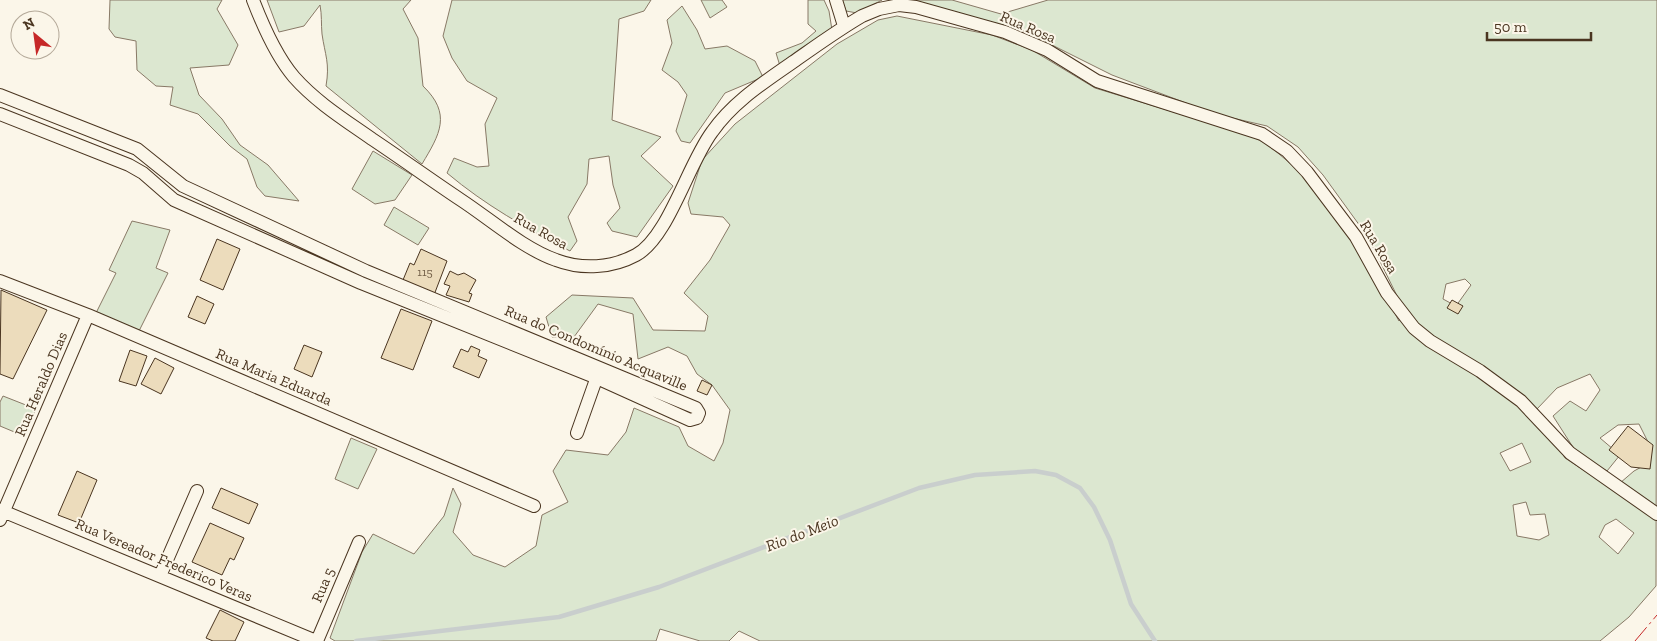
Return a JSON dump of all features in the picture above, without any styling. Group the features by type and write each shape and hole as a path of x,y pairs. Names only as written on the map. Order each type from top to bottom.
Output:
{"street":[{"name":"Rua Rosa","path":"253,0 275,47 292,75 310,94 521,241 555,260 581,267 601,266 618,262 637,255 653,242 662,228 697,155 723,118 746,95 844,26 879,9 899,6 916,8 1005,32 1047,50 1097,80 1262,134 1287,151 1307,172 1356,237 1387,293 1414,328 1430,341 1480,371 1521,401 1570,453 1657,514"},
{"path":"836,0 844,26"},
{"name":"Rua do Condomínio Acquaville","path":"0,95 137,149 184,186 366,271 464,311 599,372 690,420 697,418 699,414 696,408 599,372 458,323 361,283 174,200 142,173 129,165 0,114"},
{"path":"35,128 41,112"},
{"path":"129,165 137,149"},
{"path":"244,231 250,216"},
{"path":"361,283 366,271"},
{"name":"Rua Maria Eduarda","path":"0,281 88,316 534,506"},
{"path":"458,323 464,311"},
{"name":"Rua Heraldo Dias","path":"1,514 88,316"},
{"path":"577,433 599,372"},
{"path":"160,576 196,491"},
{"name":"Rua Vereador Frederico Veras","path":"1,514 160,576 316,641"},
{"name":"Rua 5","path":"316,641 359,542"}],"green space":[{"path":"110,0 222,0 217,9 238,45 229,65 190,68 199,95 222,119 240,145 268,165 299,201 265,196 257,187 247,159 230,146 198,114 170,105 173,87 156,86 137,70 136,41 115,37 109,29"},
{"path":"267,0 411,0 403,9 418,38 423,86 438,106 440,115 438,134 422,164 326,86 327,65 320,5 304,26 279,32"},
{"path":"452,0 651,0 644,11 619,19 612,120 661,137 641,156 673,186 637,237 612,231 607,223 620,208 613,185 609,156 589,159 587,184 568,217 577,241 570,251 506,215 461,185 447,173 454,158 477,167 489,166 485,124 497,98 467,81 452,58 443,36"},
{"path":"701,0 722,0 727,7 710,18"},
{"path":"808,0 824,0 829,11 832,30 780,66 776,53 802,43 816,31 808,24"},
{"path":"842,0 882,0 857,13 846,11"},
{"path":"908,0 952,0 1001,14 1048,0 1657,0 1656,586 1629,617 1600,641 760,641 739,631 729,641 700,641 660,629 656,641 335,641 330,638 362,552 373,534 414,554 444,516 453,488 461,504 453,532 473,555 505,567 536,546 542,515 568,502 553,471 566,450 608,455 626,432 634,408 679,427 688,446 714,461 723,443 730,410 712,385 697,374 687,356 668,347 638,359 633,314 598,304 574,337 552,337 546,317 572,295 633,298 653,330 705,331 708,316 684,293 710,260 730,225 723,217 691,214 688,203 702,160 735,124 837,44 878,20 897,16 992,35 1032,50 1095,88 1249,135 1267,144 1303,174 1351,234 1399,321 1403,308 1368,237 1323,175 1298,147 1267,126 1215,114 1112,75 1024,31","holes":["1465,279 1471,285 1456,306 1443,299 1446,284","1590,374 1600,390 1586,411 1570,401 1553,416 1578,455 1607,471 1620,455 1600,438 1618,425 1639,424 1649,444 1647,464 1634,471 1620,483 1588,473 1565,458 1537,409 1557,388","1522,443 1531,462 1510,471 1500,453","1526,502 1530,515 1545,514 1549,535 1539,540 1517,536 1513,505","1616,519 1634,533 1618,554 1599,537 1605,525"]},
{"path":"682,6 697,30 705,49 727,46 755,61 763,77 725,93 690,143 681,141 676,131 687,95 678,82 662,70 672,43 667,20"},
{"path":"373,151 412,175 395,200 375,204 352,189"},
{"path":"394,207 429,228 418,245 384,225"},
{"path":"132,221 170,230 156,268 168,273 139,331 96,313 116,273 109,270"},
{"path":"3,396 36,409 24,436 0,426 0,402"},
{"path":"351,438 377,449 358,489 335,479"}],"building":[{"path":"217,239 240,249 223,290 200,280"},
{"path":"421,249 447,261 434,295 403,280 410,263 414,265"},
{"path":"450,271 458,275 464,273 476,280 469,293 472,294 469,302 446,295 450,286 444,284"},
{"path":"1,290 47,310 13,379 0,374"},
{"path":"197,296 214,304 205,324 188,317"},
{"path":"1452,300 1463,306 1458,314 1447,308"},
{"path":"401,309 432,321 413,370 381,358"},
{"path":"304,345 322,352 312,377 294,369"},
{"path":"471,346 480,350 478,356 487,360 479,378 453,367 461,349 468,352"},
{"path":"130,350 147,356 136,386 119,381"},
{"path":"155,358 174,368 161,394 141,384"},
{"path":"702,380 712,385 707,395 697,391"},
{"path":"1628,426 1653,445 1650,469 1631,467 1609,450"},
{"path":"77,471 97,480 79,523 58,515"},
{"path":"221,488 258,504 249,524 212,508"},
{"path":"210,523 244,538 234,560 230,558 222,575 192,562"},
{"path":"220,610 244,622 235,641 213,641 206,638"}],"waterway":[{"name":"Rio do Meio","path":"356,641 559,617 659,587 919,488 975,475 1035,471 1056,475 1080,488 1094,507 1110,540 1131,604 1155,641"}],"power":[{"path":"1635,641 1657,615"}]}
